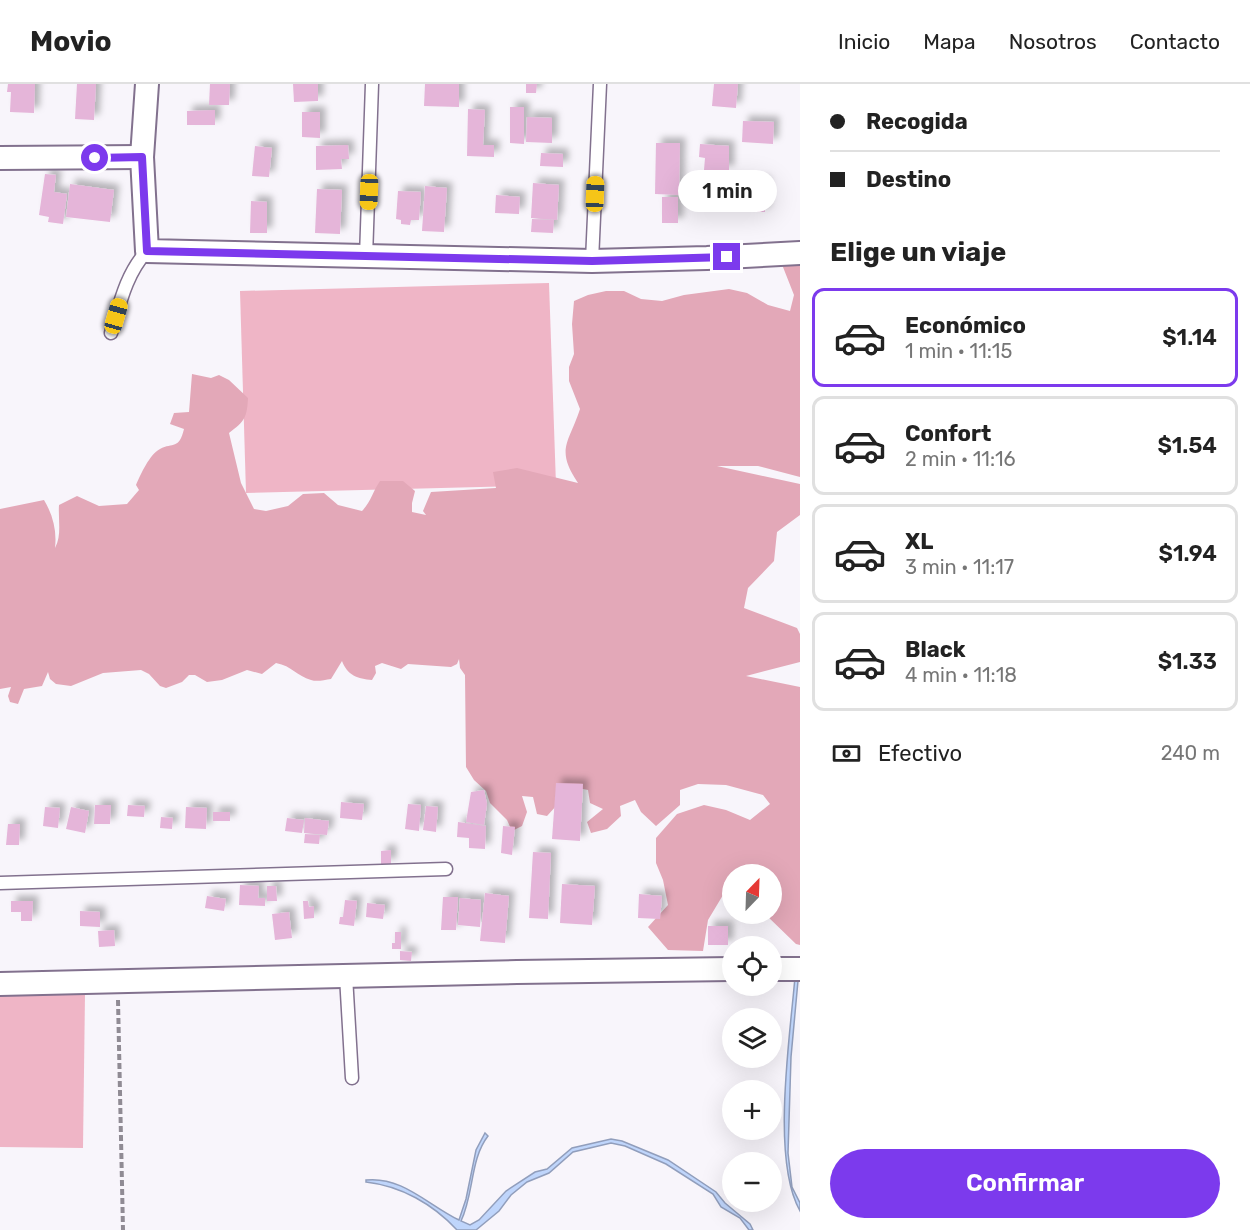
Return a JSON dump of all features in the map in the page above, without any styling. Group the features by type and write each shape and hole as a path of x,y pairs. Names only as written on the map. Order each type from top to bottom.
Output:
{"street":[{"path":"147,84 142,157 147,251 592,261 800,253"},
{"path":"0,158 142,157"},
{"path":"0,984 722,969"},
{"path":"782,969 800,969"}],"lane":[{"path":"366,257 372,84"},
{"path":"592,261 600,84"},
{"path":"111,333 128,278 136,263 147,251"},
{"path":"0,883 446,869"},
{"path":"346,976 352,1078"}],"path":[{"path":"117,981 123,1230"}],"shaded area":[{"path":"800,260 800,477 758,466 717,466 800,484 800,515 777,532 774,561 748,588 744,608 797,628 800,634 800,662 746,676 800,687 800,945 796,944 775,924 782,924 782,864 722,864 722,897 708,920 703,951 668,950 648,927 668,905 663,880 656,863 656,838 677,814 704,805 726,810 750,820 770,804 763,795 726,785 698,784 680,790 680,805 656,826 641,812 635,800 620,806 621,816 607,829 591,833 587,822 603,809 590,803 588,790 563,785 557,805 547,816 537,814 533,797 522,796 527,812 522,826 512,831 507,820 490,803 486,791 474,780 466,767 465,675 460,668 459,659 457,664 451,667 408,664 401,669 382,663 375,666 376,673 372,680 354,675 347,670 342,661 331,679 318,681 306,678 276,663 262,674 247,670 222,680 207,682 195,675 189,675 182,682 166,688 160,686 149,674 141,670 103,673 71,686 56,684 50,679 48,672 42,686 24,689 18,704 10,702 8,696 11,687 0,689 0,509 44,500 54,523 55,548 59,533 59,505 77,496 99,506 127,504 139,490 136,485 152,456 160,449 178,443 182,436 184,429 170,424 174,413 189,412 192,374 211,378 219,375 229,380 248,398 244,418 229,433 241,483 254,509 266,511 288,506 303,494 324,493 338,505 362,511 380,481 403,481 415,491 412,512 426,515 423,511 431,492 496,488 493,472 517,468 578,483 567,462 566,454 568,438 580,409 569,381 569,367 574,354 572,324 574,301 606,291 624,291 641,299 662,301 684,295 729,289 747,293 768,305 790,311 794,295 781,262"},
{"path":"549,283 556,485 246,493 240,291"},
{"path":"0,992 85,994 83,1148 0,1147"}],"water":[{"path":"799,970 791,1057 788,1153 792,1187 800,1203 800,1211 791,1189 784,1130 795,977"},
{"path":"485,1133 488,1136 478,1155 461,1221 470,1225 479,1220 506,1191 535,1172 547,1169 572,1148 611,1139 622,1141 668,1160 716,1192 722,1199 722,1208 713,1194 666,1164 625,1146 611,1143 573,1152 549,1173 527,1182 511,1195 499,1211 476,1230 457,1230 438,1212 416,1198 392,1188 366,1182 366,1180 379,1180 391,1182 459,1220 466,1199 476,1150"},
{"path":"730,1212 736,1212 750,1224 753,1230 749,1230 740,1218"}],"building":[{"path":"8,84 35,84 34,113 10,112 11,92 7,92"},
{"path":"77,84 96,84 94,120 75,119"},
{"path":"210,84 230,84 229,105 209,105"},
{"path":"293,84 318,84 318,101 294,102"},
{"path":"425,84 459,84 459,107 424,106"},
{"path":"526,84 537,84 536,93 526,93"},
{"path":"714,84 738,84 736,108 712,106"},
{"path":"510,107 524,107 524,144 510,143"},
{"path":"468,109 485,110 483,145 494,145 494,157 467,156"},
{"path":"215,110 215,125 187,125 187,111"},
{"path":"302,112 320,112 320,138 302,137"},
{"path":"527,117 552,118 552,143 526,142"},
{"path":"743,121 774,122 773,144 742,142"},
{"path":"656,143 680,143 679,195 655,194"},
{"path":"700,144 729,146 729,171 704,170 705,158 699,157"},
{"path":"348,145 349,159 341,159 342,169 316,170 316,146"},
{"path":"255,146 272,148 269,177 252,176"},
{"path":"541,153 563,154 563,167 540,166"},
{"path":"45,174 56,175 54,192 67,194 63,224 48,222 49,217 39,215"},
{"path":"730,181 765,182 765,212 750,212 751,197 730,196"},
{"path":"533,183 559,185 557,220 531,218"},
{"path":"70,184 114,190 110,222 66,217"},
{"path":"425,186 447,188 444,232 422,231"},
{"path":"317,189 342,190 340,234 315,233"},
{"path":"398,191 421,192 419,220 411,220 410,225 401,224 401,220 396,219"},
{"path":"496,195 520,197 519,214 495,213"},
{"path":"662,197 678,197 678,223 662,223"},
{"path":"251,201 267,202 267,233 250,233"},
{"path":"532,219 554,220 553,233 531,232"},
{"path":"556,783 583,784 580,841 552,839"},
{"path":"484,790 487,804 484,825 466,822 471,792"},
{"path":"341,802 364,804 362,820 340,818"},
{"path":"408,804 421,805 419,831 405,829"},
{"path":"95,805 111,805 110,824 94,824"},
{"path":"128,805 145,806 144,817 127,816"},
{"path":"426,806 438,807 436,832 423,830"},
{"path":"45,807 60,808 58,828 43,826"},
{"path":"71,807 89,811 85,833 66,829"},
{"path":"186,807 207,808 206,829 185,828"},
{"path":"213,812 230,812 230,821 213,821"},
{"path":"161,817 173,818 172,829 160,828"},
{"path":"287,818 304,820 302,833 285,831"},
{"path":"305,818 329,821 327,835 304,833"},
{"path":"458,822 486,826 485,849 469,848 469,838 457,837"},
{"path":"8,824 20,824 19,845 6,845"},
{"path":"503,826 515,827 512,855 501,853"},
{"path":"305,834 320,835 319,844 304,843"},
{"path":"391,850 391,864 381,864 381,851"},
{"path":"533,852 551,853 548,919 529,918"},
{"path":"562,884 595,886 592,925 560,923"},
{"path":"240,885 259,886 258,898 265,898 265,906 239,905"},
{"path":"267,886 276,886 277,901 267,901"},
{"path":"485,893 509,896 505,943 480,941"},
{"path":"639,894 662,896 660,919 638,918"},
{"path":"207,896 226,899 224,911 205,908"},
{"path":"443,897 458,897 456,930 441,930"},
{"path":"460,898 481,900 480,927 458,925"},
{"path":"345,900 357,901 354,926 339,924 340,917 343,917"},
{"path":"11,901 33,901 32,921 21,921 21,912 11,912"},
{"path":"303,901 308,901 309,907 314,906 314,918 304,919"},
{"path":"367,903 385,905 383,919 366,917"},
{"path":"80,911 100,912 100,927 80,926"},
{"path":"289,912 292,938 275,940 272,914"},
{"path":"708,926 728,926 728,936 722,936 722,945 708,945"},
{"path":"114,930 115,946 99,947 98,931"},
{"path":"395,932 401,932 401,949 392,949 392,943 395,943"},
{"path":"400,951 412,952 411,961 400,960"}],"route":[{"path":"95,158 142,157 147,251 592,261 727,257"}]}
